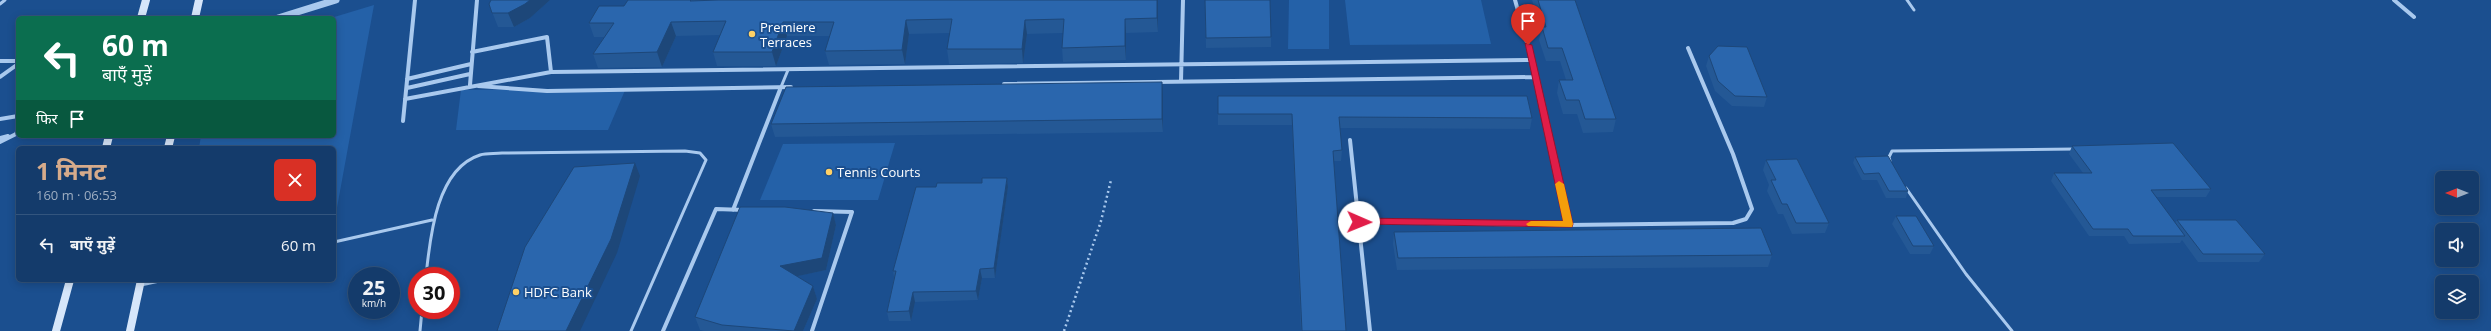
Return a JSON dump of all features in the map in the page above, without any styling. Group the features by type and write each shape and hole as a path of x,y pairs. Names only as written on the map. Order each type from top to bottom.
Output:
{"main road":[{"path":"142,16 146,0"},
{"path":"195,16 199,0"},
{"path":"56,331 69,282"},
{"path":"130,331 140,283"}],"street":[{"path":"285,16 336,0"},
{"path":"403,121 415,0"},
{"path":"470,86 477,0"},
{"path":"1180,81 1183,0"},
{"path":"1515,0 1532,60 1568,224"},
{"path":"2394,0 2414,17"},
{"path":"472,52 547,37 551,72"},
{"path":"1359,222 1568,224 1733,223 1746,218 1752,209 1733,154 1688,48"},
{"path":"405,99 551,72 1532,60"},
{"path":"0,61 16,62"},
{"path":"0,77 16,64"},
{"path":"407,79 471,64"},
{"path":"407,88 470,74"},
{"path":"995,84 1535,77"},
{"path":"470,86 547,91 797,87"},
{"path":"733,210 782,87"},
{"path":"0,119 16,116"},
{"path":"0,138 16,134"},
{"path":"0,142 16,134"},
{"path":"1350,140 1370,331"},
{"path":"663,331 716,209 749,210"},
{"path":"805,211 852,212 812,331"}],"lane":[{"path":"0,4 5,0"},
{"path":"1907,0 1914,10"},
{"path":"782,87 788,70"},
{"path":"1891,167 1889,157 1892,150 2084,149"},
{"path":"427,267 432,220 452,176 479,155 502,153 685,151 700,153 706,160 631,331"},
{"path":"1904,186 1966,274 2012,331"},
{"path":"336,242 432,220"},
{"path":"420,331 421,319"}],"path":[{"path":"1064,331 1099,228 1111,180"}],"shaded area":[{"path":"1289,0 1329,0 1329,49 1288,49"},
{"path":"1345,0 1481,0 1491,44 1350,45"},
{"path":"374,5 336,213 336,146 199,146 201,138 336,138 336,16"},
{"path":"626,88 608,130 456,130 461,90"},
{"name":"Tennis Courts","path":"895,143 878,200 760,200 783,144"}],"building":[{"path":"491,0 530,0 508,13 492,13 489,4"},
{"name":"Premiere Terraces","path":"628,0 1157,0 1157,18 1125,19 1125,46 1062,48 1064,19 1025,20 1022,49 947,49 952,19 906,20 902,50 825,51 834,22 783,22 772,52 713,52 726,21 671,22 657,52 593,54 614,23 589,23 599,6 624,6"},
{"path":"1205,0 1270,0 1271,37 1206,38"},
{"path":"1538,0 1575,0 1616,119 1585,119 1579,100 1566,100 1559,80 1573,80 1562,48 1548,48 1542,27 1546,27"},
{"path":"1718,46 1747,47 1767,97 1735,96 1718,81 1709,56"},
{"path":"1162,82 1162,119 771,124 786,87"},
{"path":"1218,96 1527,96 1532,118 1339,117 1342,150 1333,151 1346,331 1302,331 1292,114 1218,114"},
{"path":"2173,143 2211,189 2151,190 2185,236 2133,236 2128,229 2093,229 2054,173 2092,173 2072,146"},
{"path":"1888,156 1908,191 1889,191 1879,173 1864,174 1855,157"},
{"path":"1797,159 1829,223 1796,223 1787,204 1782,204 1771,180 1776,180 1766,160"},
{"path":"635,163 611,239 566,331 497,331 525,247 574,167"},
{"path":"982,178 1007,178 994,268 980,269 976,291 913,292 909,311 887,312 896,271 893,271 916,187 936,187 937,183 982,183"},
{"path":"740,207 785,207 833,213 822,258 780,266 813,286 794,331 722,325 695,317"},
{"path":"1896,216 1916,216 1934,246 1913,246"},
{"path":"2177,220 2236,220 2265,254 2203,254"},
{"path":"1761,228 1772,255 1398,258 1394,232"}],"slow traffic":[{"path":"1531,224 1568,224 1559,184"}],"place":[{"name":"Premiere Terraces","path":"752,34"},
{"name":"Tennis Courts","path":"829,172"},
{"name":"HDFC Bank","path":"516,292"}],"route":[{"path":"1359,222 1568,224 1528,45"}]}
